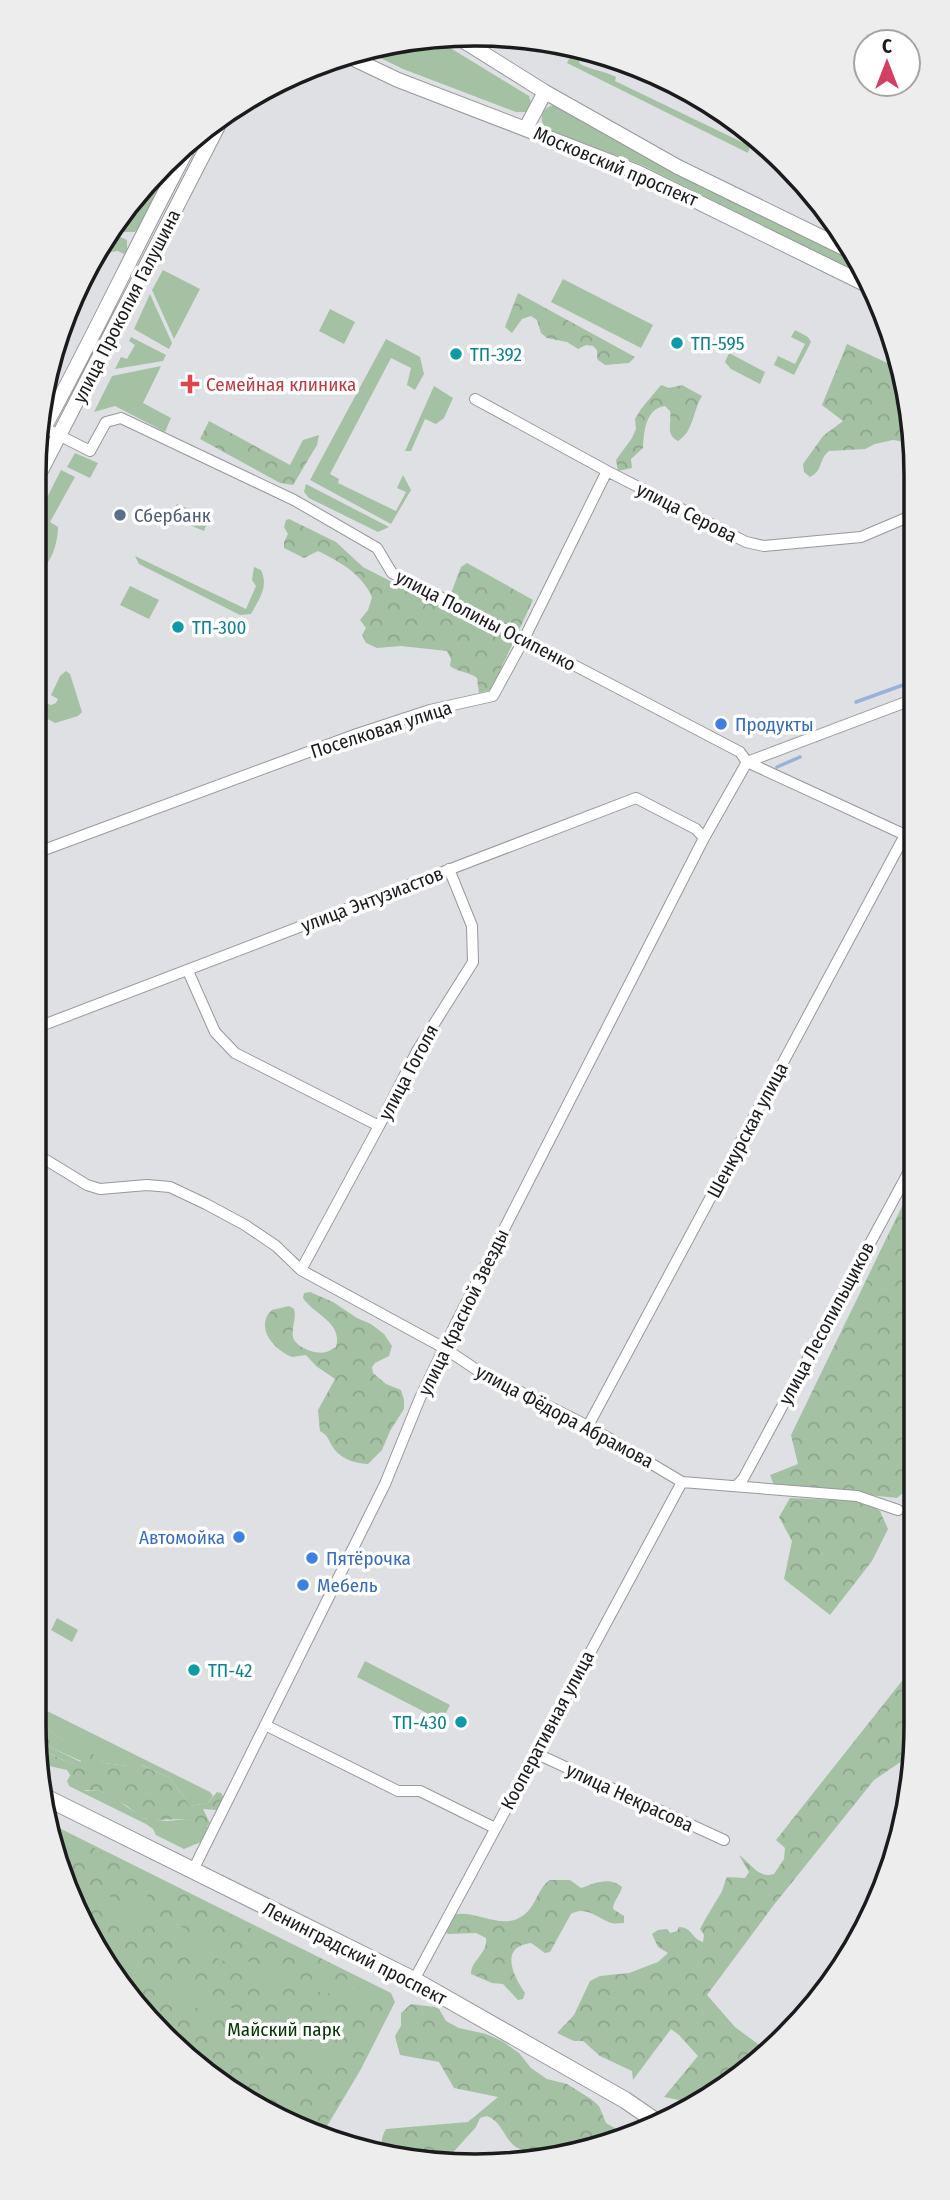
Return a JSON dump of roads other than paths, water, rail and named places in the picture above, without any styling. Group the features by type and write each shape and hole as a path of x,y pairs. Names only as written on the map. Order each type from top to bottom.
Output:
{"main road":[{"name":"Московский проспект","path":"472,46 545,92 678,167 837,244"},
{"name":"Московский проспект","path":"359,61 398,80 637,172 858,280"},
{"path":"526,128 545,92"},
{"name":"улица Прокопия Галушина","path":"46,462 214,134"},
{"name":"улица Прокопия Галушина","path":"50,416 180,163"},
{"name":"Ленинградский проспект","path":"53,1801 414,1980 650,2117"}],"street":[{"name":"улица Серова","path":"475,400 746,542 764,546 861,537 904,519"},
{"name":"улица Полины Осипенко","path":"48,433 90,451 106,422 121,418 294,500 377,548 392,573 740,752 747,762 904,834"},
{"name":"Поселковая улица","path":"46,849 357,734 429,710 493,696 607,471"},
{"path":"747,762 904,703"},
{"name":"улица Красной Звезды","path":"192,1870 385,1484 420,1398 444,1348 704,838 747,762"},
{"name":"улица Энтузиастов","path":"46,1024 636,798 696,830 704,838"},
{"name":"Шенкурская улица","path":"589,1426 904,848"},
{"name":"улица Гоголя","path":"300,1270 417,1051 473,962 472,926 449,869"},
{"path":"187,971 215,1032 235,1053 379,1126"},
{"name":"улица Фёдора Абрамова","path":"46,1161 86,1185 100,1189 147,1185 170,1187 245,1225 276,1246 300,1270 444,1348 477,1370 589,1426 682,1482 857,1496 898,1510"},
{"name":"улица Лесопильщиков","path":"736,1486 743,1479 904,1180"},
{"name":"Кооперативная улица","path":"414,1980 682,1482"},
{"path":"265,1725 398,1790 421,1790 495,1828"},
{"name":"улица Некрасова","path":"535,1753 724,1840"}],"waterway":[{"path":"856,702 904,685"},
{"path":"777,767 800,757"}],"place":[{"name":"ТП-595","path":"677,343"},
{"name":"ТП-392","path":"456,354"},
{"name":"Семейная клиника","path":"190,384"},
{"name":"Сбербанк","path":"120,515"},
{"name":"ТП-300","path":"178,627"},
{"name":"Продукты","path":"721,724"},
{"name":"Автомойка","path":"239,1537"},
{"name":"Пятёрочка","path":"312,1558"},
{"name":"Мебель","path":"303,1585"},
{"name":"ТП-42","path":"194,1670"},
{"name":"ТП-430","path":"461,1722"}],"park label":[{"name":"Майский парк","path":"284,2029"}]}
